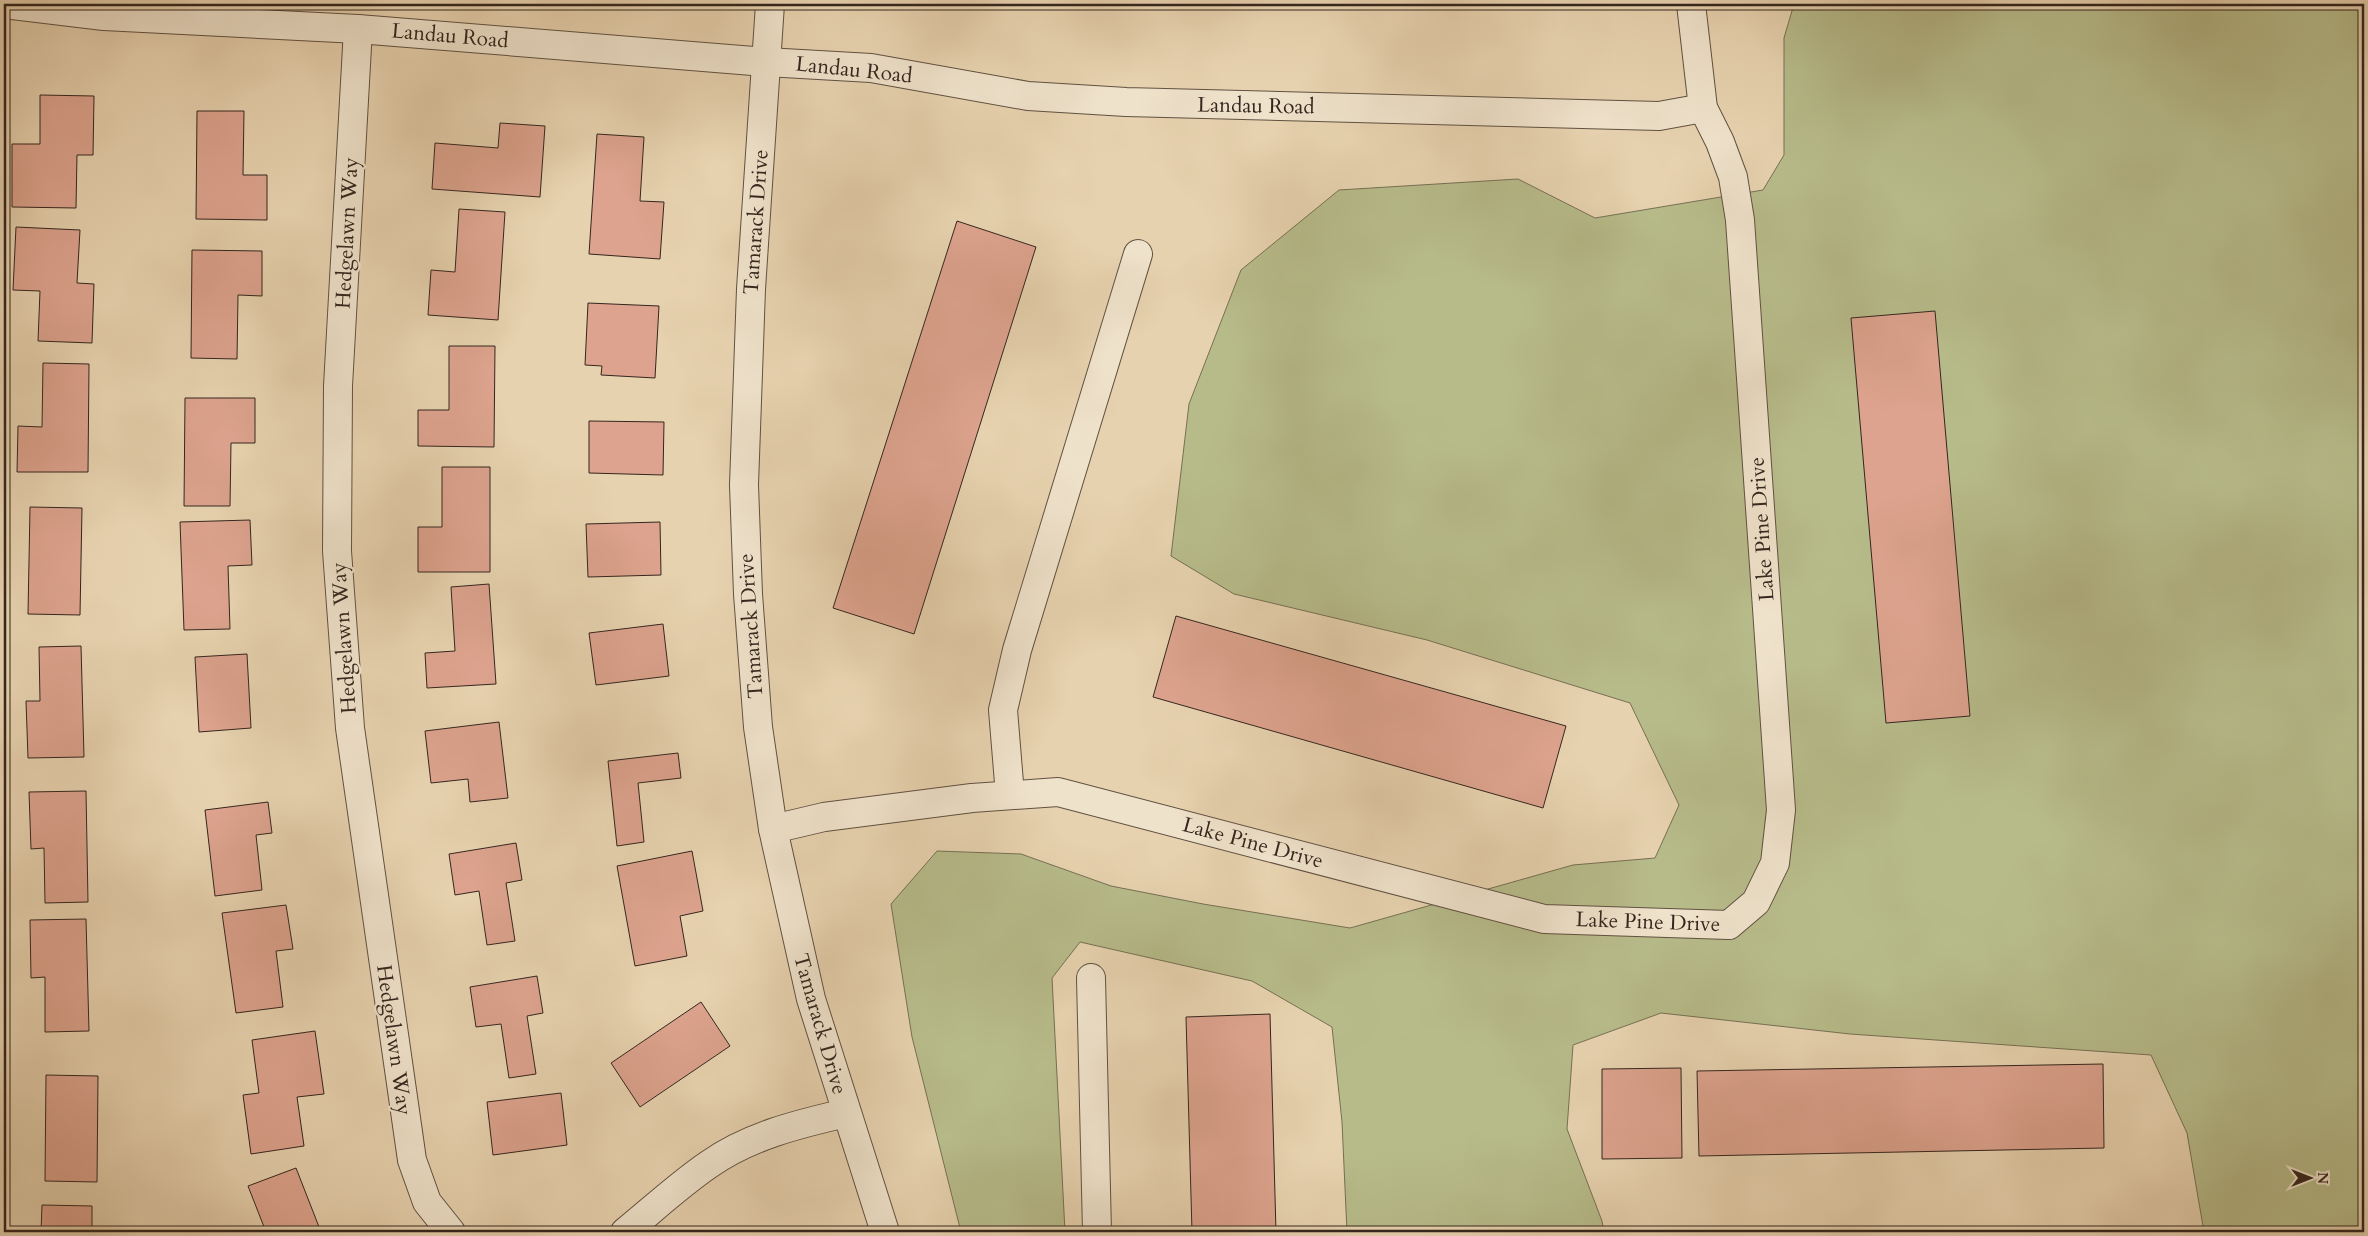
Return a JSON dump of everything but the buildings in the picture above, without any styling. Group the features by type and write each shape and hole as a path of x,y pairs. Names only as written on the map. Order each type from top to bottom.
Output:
{"street":[{"name":"Landau Road","path":"4,4 104,16 358,29 766,62 871,68 1028,96 1126,102 1659,116 1703,108"},
{"name":"Tamarack Drive","path":"770,4 751,289 744,485 748,594 758,727 773,829 811,1000 885,1232"},
{"path":"1691,4 1703,108"},
{"name":"Hedgelawn Way","path":"358,29 338,396 337,551 350,728 412,1160 427,1202 451,1232"},
{"name":"Lake Pine Drive","path":"773,829 824,817 972,798 1058,792 1544,919 1730,925 1756,902 1776,863 1781,800 1740,220 1732,176 1720,142 1703,108"},
{"path":"1010,795 1003,710 1017,650 1138,254"},
{"path":"1091,978 1097,1232"},
{"path":"625,1232 709,1164 730,1152 792,1125 846,1113"}],"green space":[{"path":"1794,4 2364,4 2364,1232 2204,1232 2187,1133 2151,1055 1850,1034 1661,1013 1573,1045 1567,1129 1602,1221 1604,1232 1347,1232 1342,1122 1332,1027 1252,981 1080,942 1052,978 1065,1232 961,1232 912,1037 891,904 937,851 1021,854 1111,886 1203,904 1350,928 1573,865 1655,858 1679,805 1630,703 1427,640 1234,594 1171,556 1189,404 1241,270 1339,190 1518,179 1595,218 1763,190 1784,155 1784,38"}]}
